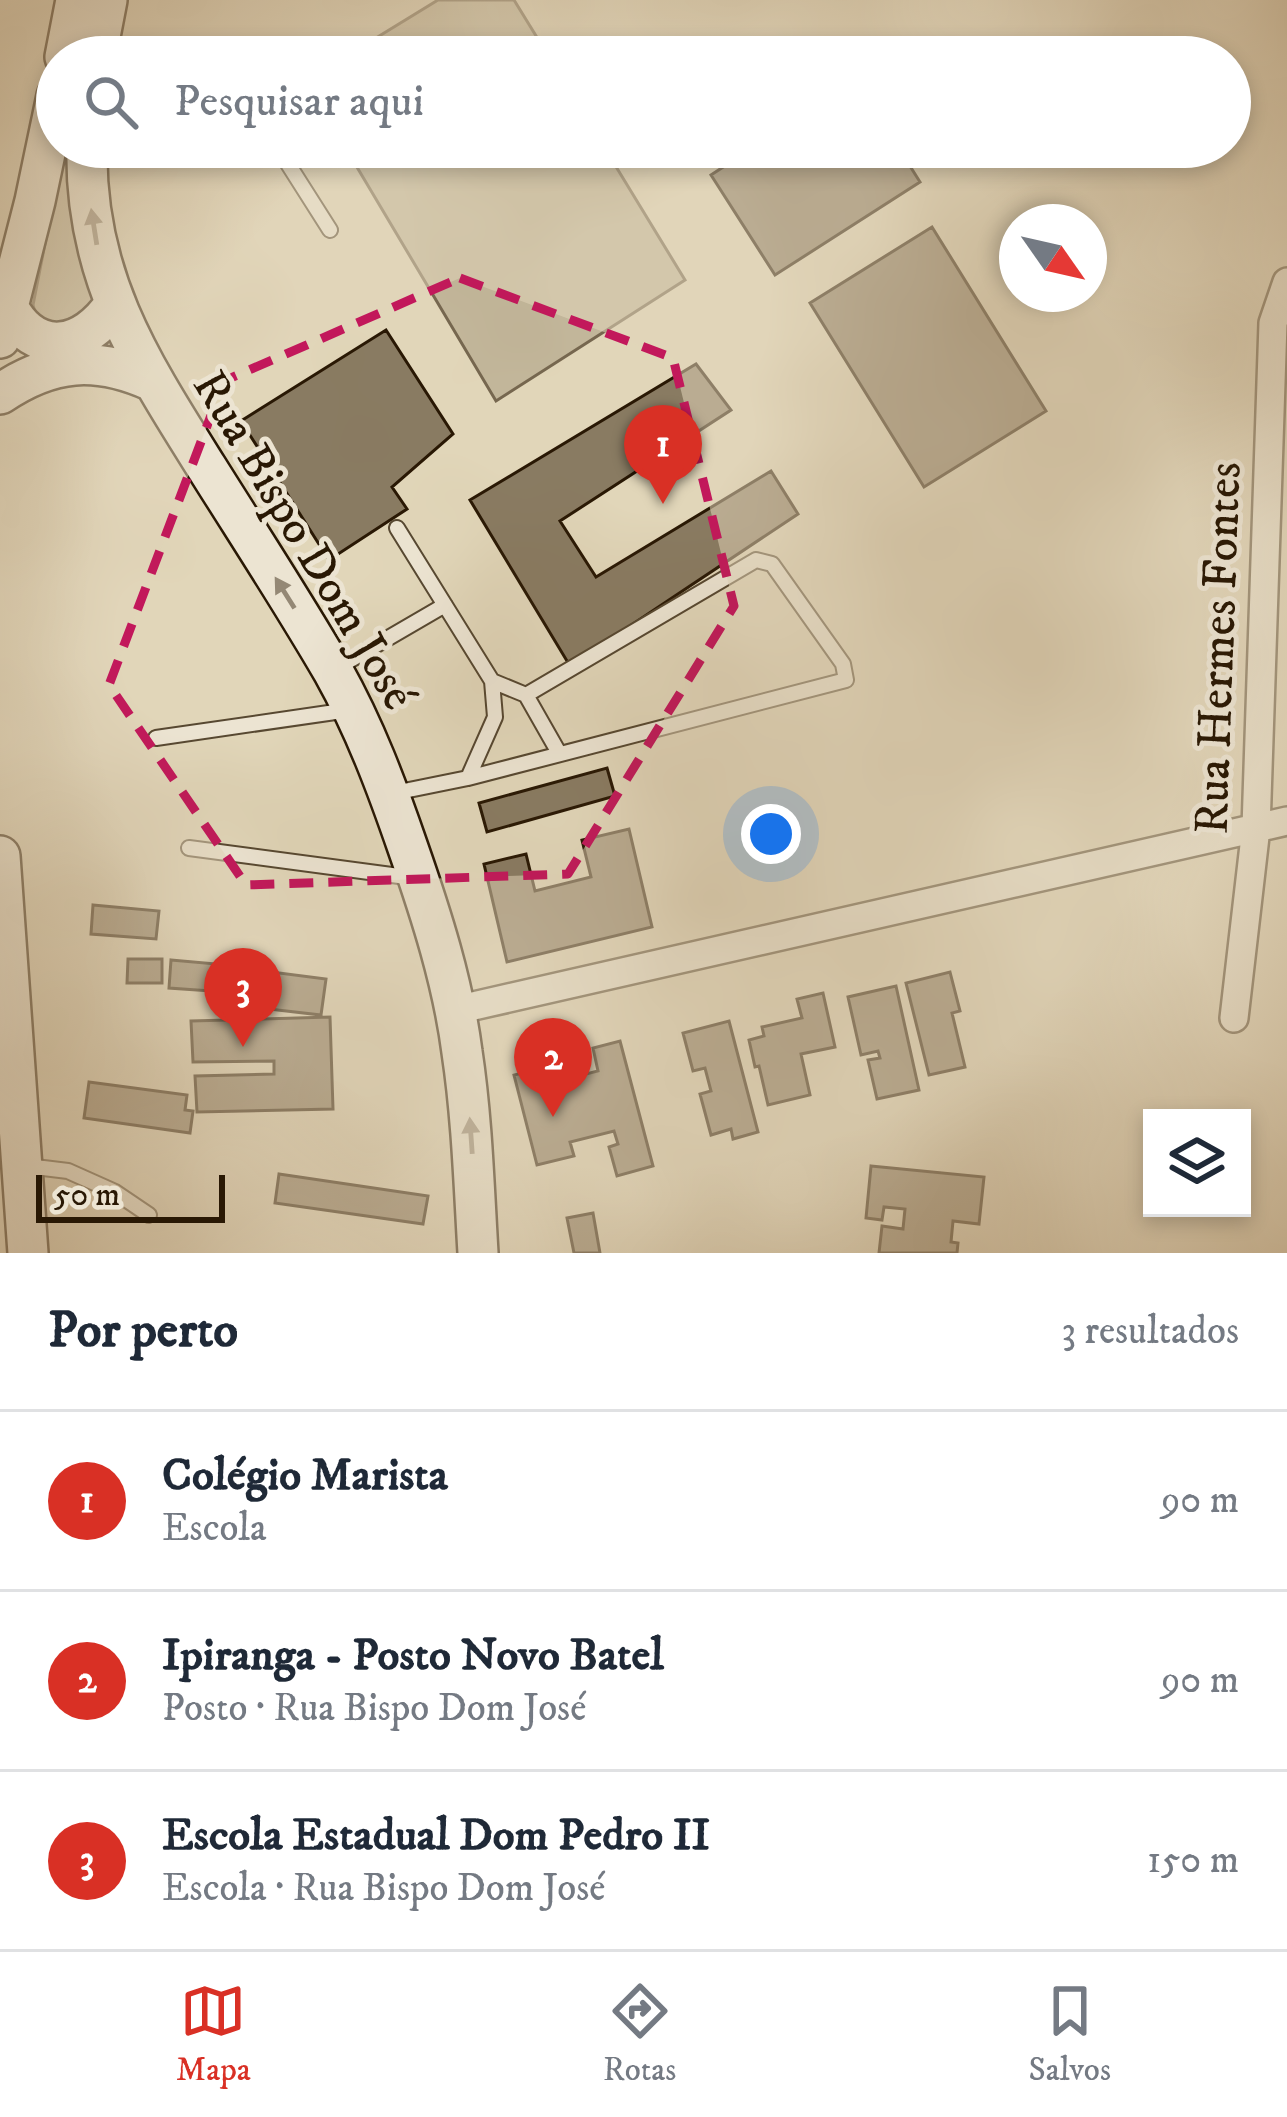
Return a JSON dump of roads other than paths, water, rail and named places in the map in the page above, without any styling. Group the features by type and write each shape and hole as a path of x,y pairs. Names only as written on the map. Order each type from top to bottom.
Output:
{"main road":[{"path":"69,36 76,0"},
{"path":"100,36 107,0"},
{"path":"40,168 4,323 17,324 50,342 68,341 85,336 114,305"},
{"name":"Rua Bispo Dom José","path":"88,168 94,238 114,305 152,381 355,709 389,794 456,1010 478,1253"},
{"path":"0,394 39,373 74,364 123,368 152,381"},
{"path":"0,856 28,1253"}],"street":[{"name":"Rua Hermes Fontes","path":"1234,1018 1256,828 1280,323 1287,282"},
{"path":"456,1010 1287,821"}],"lane":[{"path":"291,168 330,230"},
{"path":"397,528 492,681 495,717 468,778"},
{"path":"389,794 846,680 843,664 772,564 756,560 526,695"},
{"path":"333,671 445,605"},
{"path":"492,681 526,695 559,753"},
{"path":"156,738 355,709"},
{"path":"189,848 418,879"},
{"path":"22,1165 68,1172 116,1192 148,1215"}],"place":[{"name":"Colégio Marista","path":"663,504"},
{"name":"Escola Estadual Dom Pedro II","path":"243,1047"},
{"name":"Ipiranga - Posto Novo Batel","path":"553,1117"}]}
